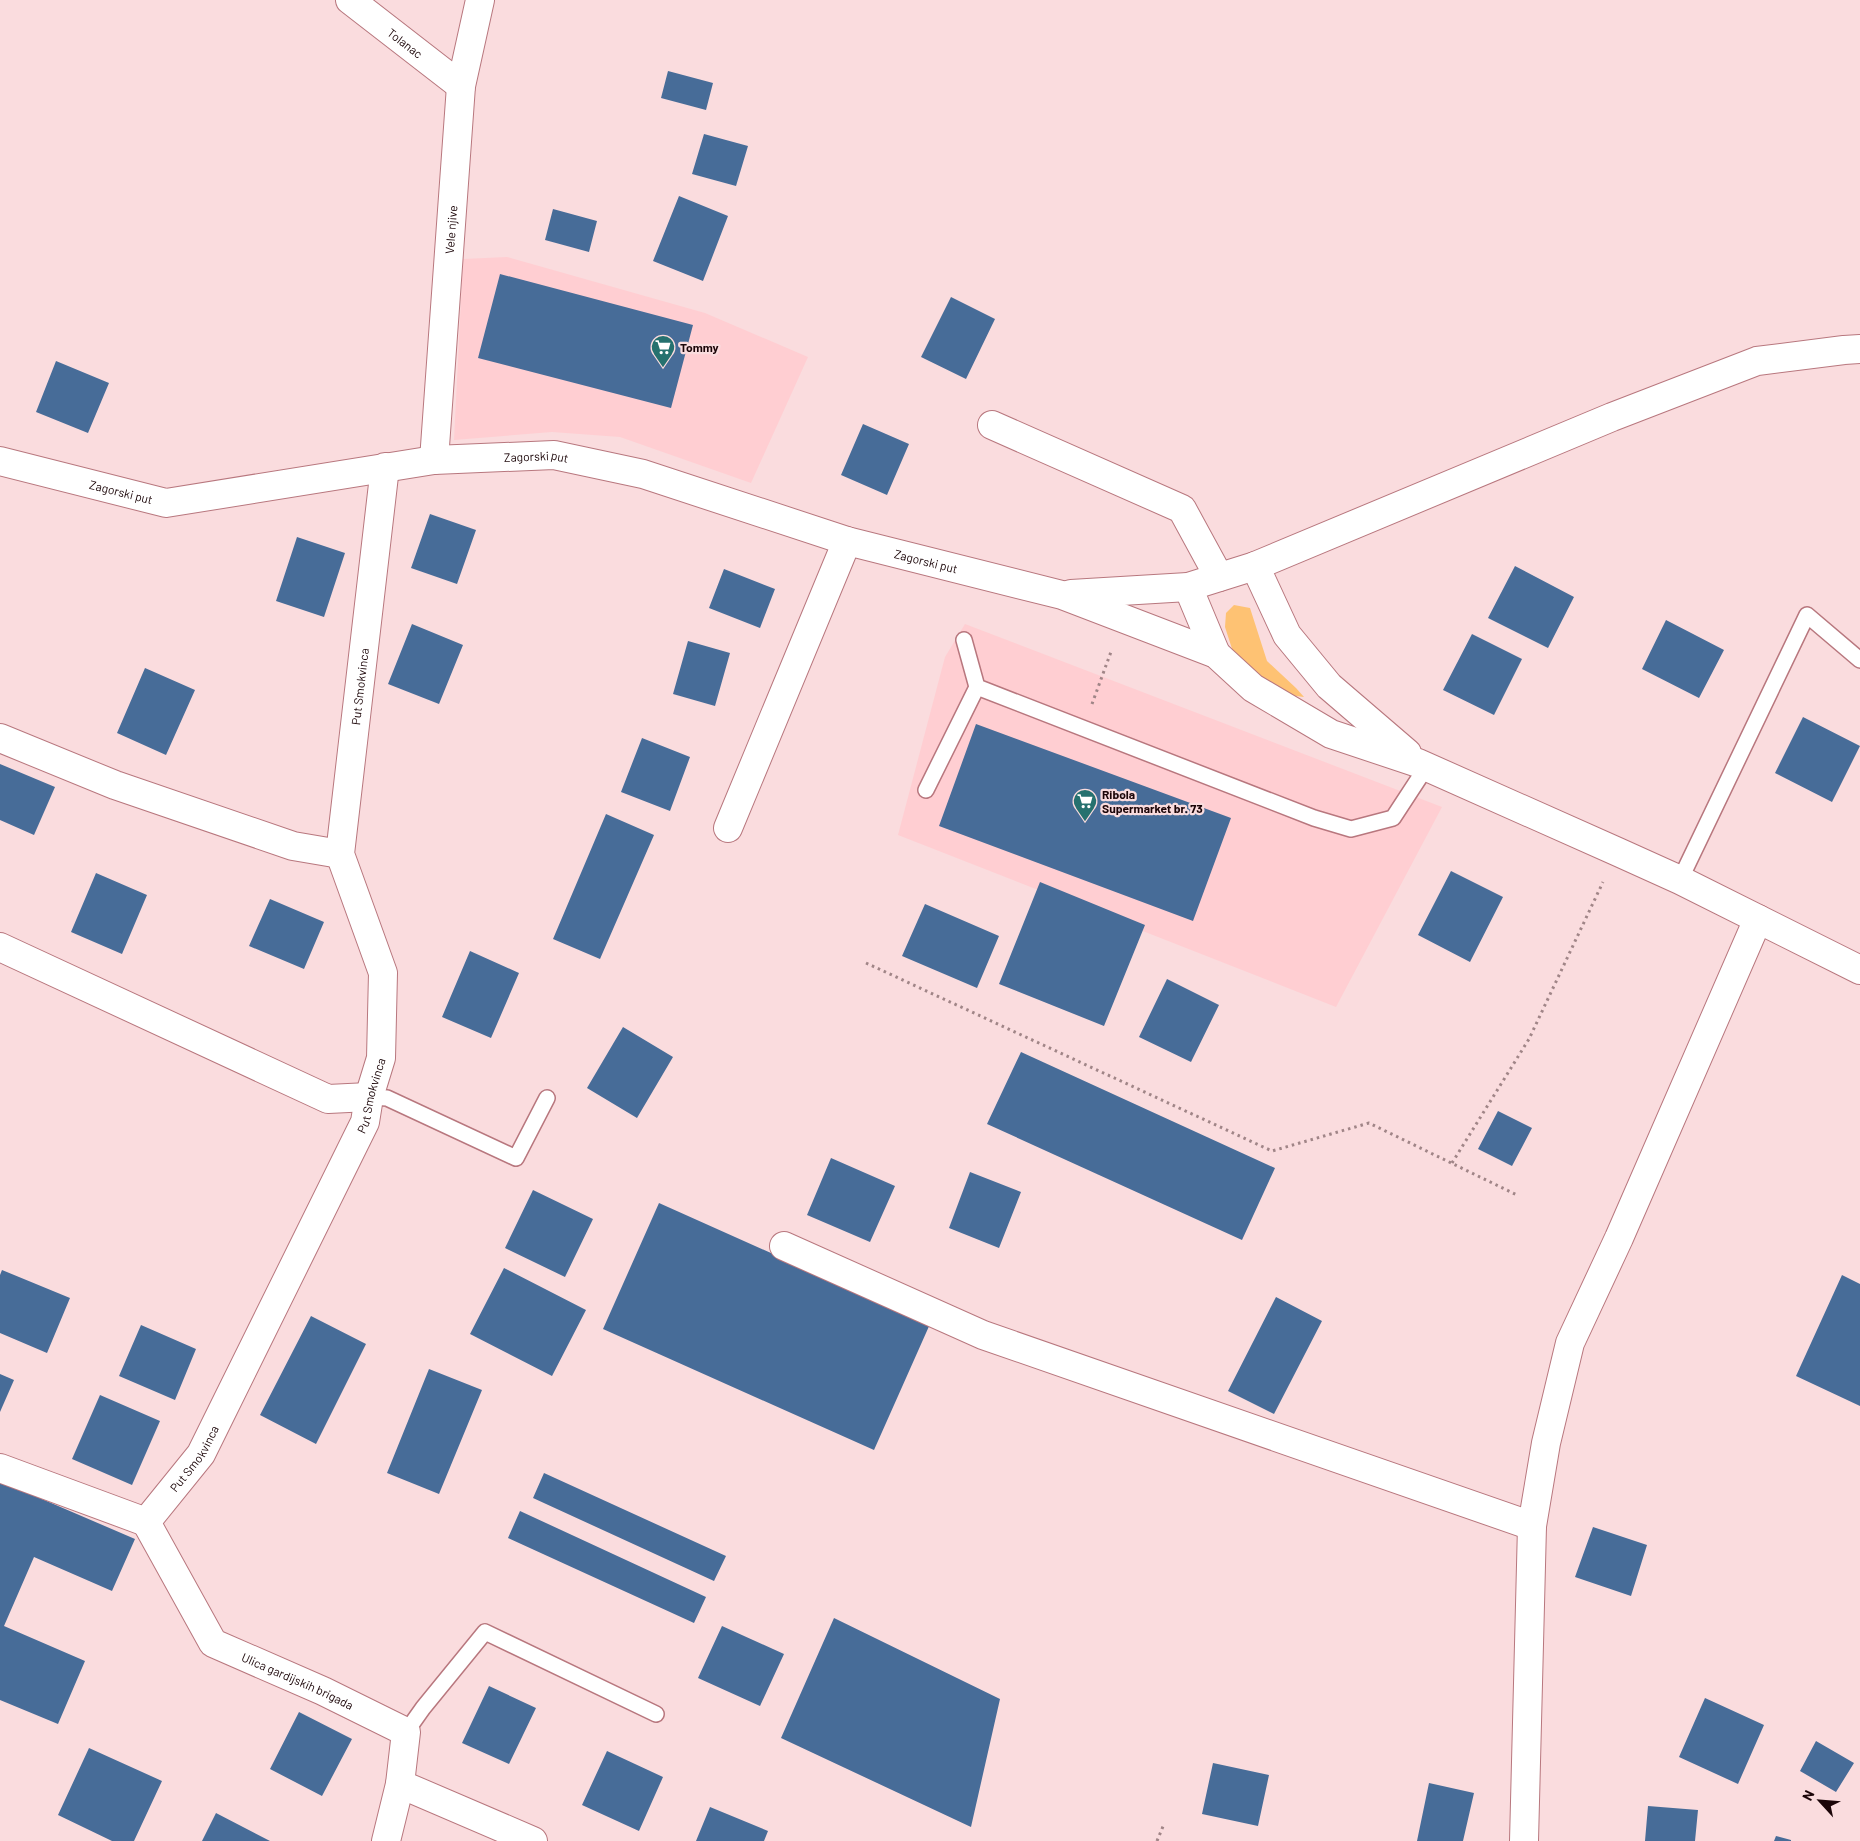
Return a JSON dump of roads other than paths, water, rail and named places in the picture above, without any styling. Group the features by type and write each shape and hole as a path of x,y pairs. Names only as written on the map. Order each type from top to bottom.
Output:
{"street":[{"name":"Tolanac","path":"350,0 461,86"},
{"name":"Vele njive","path":"434,460 461,86 480,0"},
{"path":"1062,595 1188,587 1255,566 1612,417 1757,361 1860,349"},
{"path":"992,425 1182,509 1219,577"},
{"name":"Zagorski put","path":"0,461 166,503 434,460 554,454 643,474 847,541 1062,595"},
{"name":"Put Smokvinca","path":"146,1522 201,1454 365,1122 369,1097 382,1058 383,973 340,854 385,467"},
{"path":"728,828 847,541"},
{"path":"1255,566 1288,635 1329,686 1422,764"},
{"path":"1188,587 1216,654"},
{"path":"1062,595 1216,654 1253,688 1332,734 1422,764 1680,880 1860,970"},
{"path":"0,738 115,785 292,846 340,854"},
{"path":"1524,1841 1532,1526 1546,1443 1570,1343 1758,919"},
{"path":"0,947 328,1099 369,1097"},
{"path":"784,1246 983,1335 1532,1526"},
{"path":"0,1468 146,1522"},
{"name":"Ulica gardijskih brigada","path":"146,1522 213,1643 323,1691 406,1732"},
{"path":"386,1841 400,1784 406,1732"},
{"path":"400,1784 534,1841"}],"lane":[{"path":"1680,880 1807,615 1860,660"},
{"path":"926,790 977,687 964,640"},
{"path":"977,687 1314,818 1351,828 1392,818 1422,764"},
{"path":"369,1097 387,1098 516,1158 547,1098"},
{"path":"406,1732 423,1708 485,1632 656,1714"}],"place":[{"name":"Tommy","path":"663,368"},
{"name":"Ribola Supermarket br. 73","path":"1085,822"}]}
